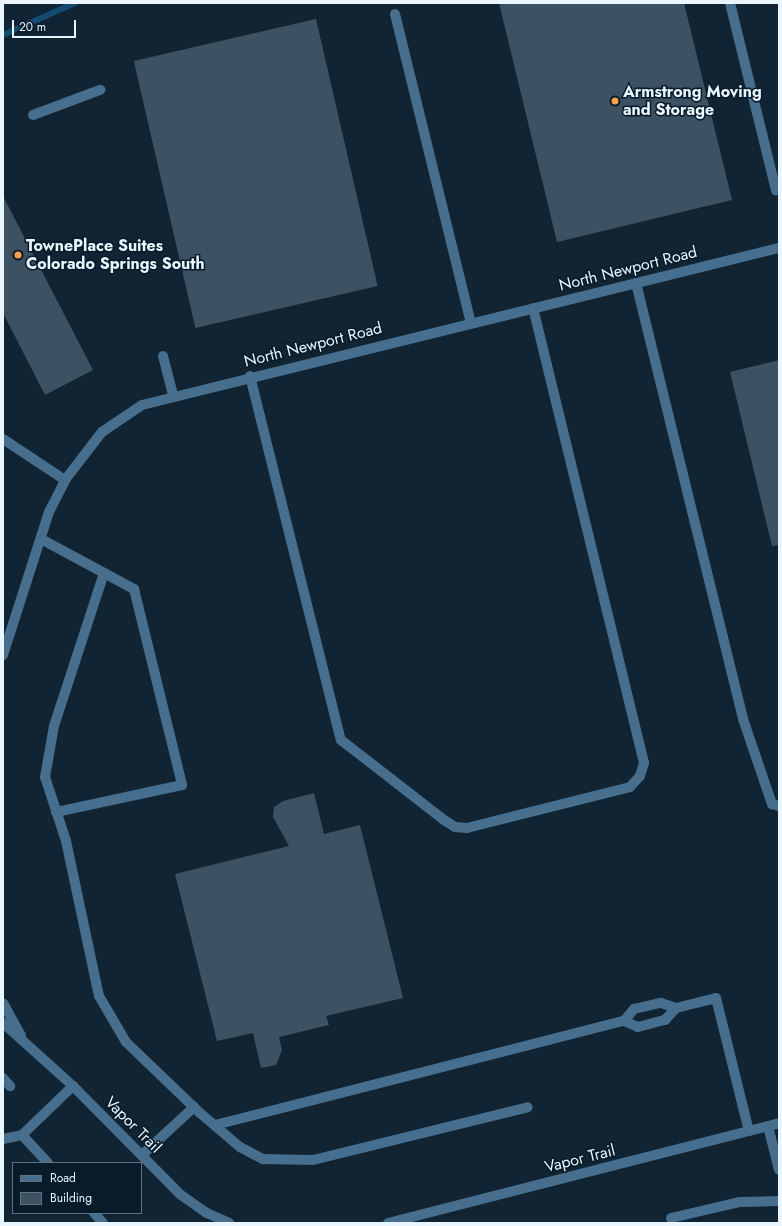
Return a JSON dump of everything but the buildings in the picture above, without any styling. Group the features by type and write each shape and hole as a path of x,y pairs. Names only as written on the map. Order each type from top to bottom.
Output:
{"street":[{"path":"730,3 776,190 779,189"},
{"path":"395,14 471,323"},
{"path":"33,115 100,90"},
{"name":"North Newport Road","path":"3,655 41,539 65,480 102,432 142,405 173,395 250,376 779,248"},
{"path":"636,283 743,719 772,804 779,806"},
{"path":"250,376 341,740 444,820 455,827 467,828 630,787 640,776 644,764 533,308"},
{"path":"163,356 173,395"},
{"path":"3,439 65,480"},
{"path":"41,539 134,589 182,785 56,812"},
{"path":"104,573 48,753 45,777 66,841 99,996 110,1019 126,1042 194,1107 240,1147 263,1159 293,1162 313,1160 528,1107"},
{"path":"215,1125 624,1021 634,1009 660,1003 676,1008 716,998 749,1131"},
{"name":"Vapor Trail","path":"3,1003 23,1038"},
{"path":"624,1021 638,1027 665,1020 676,1008"},
{"name":"Vapor Trail","path":"3,1023 23,1038 73,1086 181,1195 207,1213 229,1223"},
{"path":"3,1139 22,1134 73,1086"},
{"path":"142,1155 194,1107"},
{"name":"Vapor Trail","path":"388,1223 779,1123"},
{"path":"768,1126 779,1170"},
{"path":"22,1134 47,1162"},
{"path":"671,1218 739,1202 779,1201"},
{"path":"95,1214 103,1223"}],"waterway":[{"path":"3,35 75,3"}],"place":[{"name":"Armstrong Moving and Storage","path":"615,101"},
{"name":"TownePlace Suites Colorado Springs South","path":"18,255"}]}
